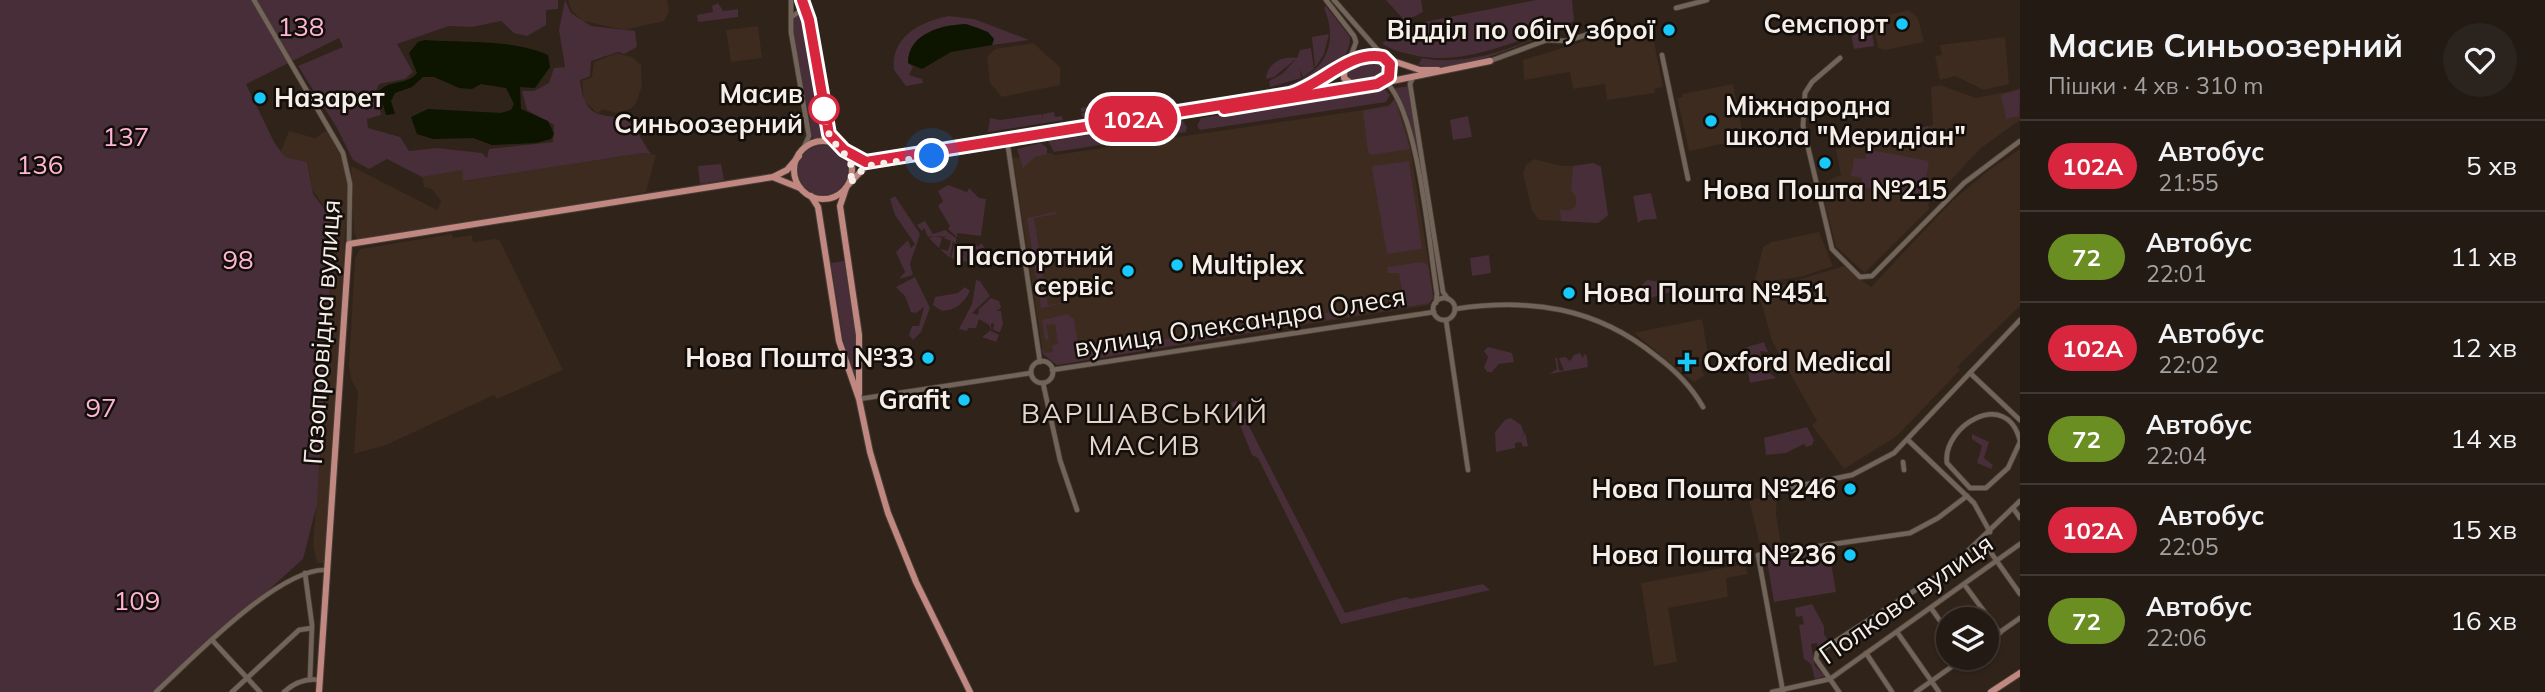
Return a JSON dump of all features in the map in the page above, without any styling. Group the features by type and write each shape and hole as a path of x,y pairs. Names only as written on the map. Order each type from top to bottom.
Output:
{"main road":[{"path":"811,196 832,197 866,166 1290,94 1320,82 1347,63 1370,55 1420,69 1457,69"},
{"path":"1377,84 1390,75 1390,64 1384,57"},
{"path":"773,177 787,170 811,144 823,141 866,162 1387,83 1490,61"},
{"path":"1347,63 1345,78 1358,87"},
{"path":"842,148 852,166 840,206 859,335 859,399"},
{"path":"800,154 795,171 803,190"},
{"path":"349,244 773,177 782,178 803,190 818,207 839,341 859,399 870,452 900,545 970,692"},
{"name":"Газопровідна вулиця","path":"319,692 349,244"},
{"path":"1991,692 2020,673"}],"street":[{"name":"Газопровідна вулиця","path":"254,0 343,153 350,184 349,244"},
{"path":"791,0 790,19 809,136 800,154"},
{"path":"802,0 808,15 828,130 842,148"},
{"path":"1326,0 1354,36 1356,42 1347,63"},
{"path":"1334,0 1384,57"},
{"path":"1676,8 1707,0"},
{"path":"790,19 799,12 808,15"},
{"path":"1490,61 1547,40 1567,41 1598,31"},
{"path":"1662,55 1688,179"},
{"path":"1840,58 1818,75 1805,93 1802,126 1832,249 1860,277 1868,278 1964,183 2020,141"},
{"path":"1413,77 1410,84 1443,292 1455,309"},
{"path":"1387,83 1400,104 1412,144 1437,294 1434,312 1439,319 1446,320 1453,316 1455,309"},
{"path":"1007,142 1040,362"},
{"path":"1436,303 1448,299"},
{"path":"1455,309 1524,303 1569,310 1598,319 1629,336 1663,361 1686,383 1703,407"},
{"name":"вулиця Олександра Олеся","path":"1052,370 1434,312"},
{"path":"1446,320 1468,470"},
{"path":"1768,492 1852,475 1881,461 1908,440 2020,320"},
{"path":"1040,362 1048,363 1052,370 1050,379 1043,383 1035,380 1031,373 1033,366 1040,362"},
{"path":"859,399 1031,373"},
{"path":"1970,373 2019,419 2012,426"},
{"path":"1043,383 1060,460 1077,509"},
{"path":"1991,413 2012,426 2020,442 2008,468 1986,488 1970,488 1951,471 1947,452 1975,418 1991,413"},
{"path":"1908,440 1980,510 1990,532"},
{"path":"1903,462 1904,470"},
{"path":"1946,476 1951,471"},
{"path":"1783,691 1758,555 1910,533 1938,519 1967,496"},
{"path":"1839,692 1816,656 1950,568 2020,501"},
{"path":"2013,508 2020,518"},
{"path":"1982,540 2020,594"},
{"name":"Полкова вулиця","path":"1772,692 1830,679 2020,544"},
{"path":"156,692 212,640 283,581 304,573 328,570"},
{"path":"304,573 312,627 310,679"},
{"path":"1965,584 2000,633 2020,618"},
{"path":"1931,608 1936,615"},
{"path":"232,692 299,630 323,628"},
{"path":"1897,632 1939,692"},
{"path":"212,640 260,692"},
{"path":"1866,653 1892,692"},
{"path":"1916,692 1948,670"},
{"path":"284,692 293,684 310,679 320,680"}],"shaded area":[{"path":"568,0 667,0 669,11 664,21 624,30 583,21 572,11"},
{"path":"1908,10 1918,18 1924,42 1885,50 1878,48 1873,19"},
{"path":"1650,21 1663,87 1654,89 1655,93 1607,100 1605,84 1573,89 1570,72 1524,80 1523,60"},
{"path":"966,24 988,32 994,39 992,45 951,52 922,69 908,63 914,44 920,38 937,29"},
{"path":"758,26 762,58 731,62 726,30"},
{"path":"2005,37 2009,84 1984,90 1955,76 1940,80 1935,56 1942,55 1940,45"},
{"path":"425,40 504,44 548,55 550,67 535,88 520,87 521,109 548,121 554,134 551,139 536,143 492,145 473,138 433,139 417,134 411,117 428,109 501,113 511,110 514,104 506,88 481,84 472,89 459,88 434,77 423,77 412,87 395,93 391,101 395,114 386,115 379,91 388,85 408,80 417,73 409,53 418,42"},
{"path":"1033,43 1060,67 1060,85 1002,97 990,83 987,56 995,49"},
{"path":"617,53 632,57 641,65 642,86 636,103 630,109 615,113 602,109 598,114 584,101 582,81 592,77 594,62"},
{"name":"Міжнародна школа \"Меридіан\"","path":"1733,84 1742,130 1733,132 1735,141 1689,151 1677,98 1683,97 1682,94"},
{"path":"1940,85 1976,98 2020,89 2020,120 1981,148 1928,204 1930,208 1865,273 1836,247 1820,184 1841,175 1836,149 1933,125 1931,87"},
{"path":"1395,98 1406,126 1412,157 1434,298 1428,305 1057,365 1043,354 1013,158 1051,153 1055,155 1363,110 1389,105"},
{"path":"328,129 344,162 348,183 326,563 317,563 313,545 326,387 334,221 307,182 311,180 307,162 279,156 289,131 315,138"},
{"path":"2020,149 2020,306 1957,367 1960,370 1897,436 1844,469 1812,425 1817,421 1772,341 1755,280 1763,247 1771,242 1819,232 1833,266 1801,277 1771,281 1775,287 1844,266 1871,287 1952,201 1989,170"},
{"path":"643,153 656,155 646,192 459,225 357,239 354,234 351,166 437,210 441,201 432,189 424,187 422,177 462,169 464,181"},
{"path":"1534,159 1562,166 1599,165 1608,215 1598,223 1539,220 1532,211 1523,173 1526,165"},
{"path":"452,234 453,238 472,235 473,242 495,239 500,241 563,370 497,399 494,395 386,445 354,454 358,392 351,379 349,365 355,258 360,249"},
{"path":"1702,319 1708,354 1700,364 1704,376 1694,382 1634,333"},
{"path":"1777,495 1776,514 1782,551 1762,553 1749,500"},
{"path":"1745,564 1748,574 1726,578 1728,597 1668,608 1677,662 1654,666 1641,583"}],"green space":[{"path":"0,0 558,0 558,9 546,10 546,25 527,36 514,33 501,21 472,27 449,26 397,44 413,72 405,79 379,84 376,91 381,115 367,119 368,128 400,137 409,151 437,148 482,153 487,158 489,149 553,142 554,125 527,110 522,91 534,91 549,83 554,68 565,67 559,30 565,0 571,13 591,26 635,31 637,47 624,54 618,52 591,61 590,76 580,80 588,107 602,115 626,120 651,154 643,153 463,181 462,170 422,177 387,159 369,169 353,160 337,128 298,66 343,47 339,38 246,84 274,142 285,157 307,162 313,194 334,221 317,504 303,559 156,692 0,692"},
{"path":"1386,0 1421,0 1423,12 1405,21"},
{"path":"1536,0 1572,0 1574,21 1498,54 1457,65 1418,65 1422,58 1454,60 1502,51 1547,32 1482,52 1449,58 1413,55 1393,50 1382,43 1424,22"},
{"path":"718,3 723,11 738,9 738,17 698,22 697,15 713,12 712,6"},
{"path":"1326,6 1350,37 1343,58 1336,66 1315,79 1282,91 1281,87 1307,76 1324,58 1330,35 1324,8"},
{"path":"800,14 807,18 828,138 813,140 792,24 793,17"},
{"path":"949,16 974,19 1029,40 992,45 994,39 976,27 941,27 908,63 913,67 909,75 922,79 923,83 906,86 894,70 897,48 910,32 918,27"},
{"path":"1872,31 1874,46 1854,49 1851,34"},
{"path":"1329,34 1324,54 1315,68 1312,37"},
{"path":"1311,48 1314,69 1303,77 1300,69 1301,78 1270,87 1269,81 1282,74 1296,59 1274,77 1266,79 1269,69 1277,61 1297,58 1300,50"},
{"path":"1377,58 1386,69 1382,77 1357,83 1349,78 1347,67 1356,61"},
{"path":"1409,86 1420,146 1415,147 1408,116 1395,88"},
{"path":"1384,88 1390,95 1386,102 1200,130 1197,126 1201,118"},
{"path":"2020,89 2019,116 2006,119 2001,95"},
{"path":"1395,99 1410,149 1372,155 1368,152 1363,111 1389,106"},
{"path":"1121,102 1124,116 1069,125 1068,121 1105,114 1082,117 1081,113 1096,110 1081,112 1081,108"},
{"path":"1054,112 1055,117 1062,116 1063,120 988,132 990,118 1000,120 1042,114 1043,119 1043,114"},
{"path":"1468,116 1472,137 1453,140 1450,120"},
{"path":"1183,121 1187,127 1186,132 1054,152 1048,141"},
{"path":"1928,126 1933,149 1879,142 1877,137"},
{"path":"1041,143 1047,148 1047,154 1035,157 1023,168 1017,149"},
{"path":"813,146 833,146 847,160 847,180 833,194 813,194 799,180 799,160"},
{"path":"1867,149 1929,161 1923,197 1860,187 1862,178 1851,176 1854,158 1865,159"},
{"path":"1409,161 1422,249 1387,254 1372,169 1373,166"},
{"path":"1593,163 1601,167 1608,215 1598,223 1561,221 1560,209 1569,211 1576,206 1576,197 1571,190 1573,166"},
{"path":"721,164 724,180 700,184 698,166"},
{"path":"948,185 967,192 969,188 979,198 986,199 981,236 957,233 957,237 948,229 950,226 938,206 943,201 938,191"},
{"path":"1651,193 1657,219 1642,220 1638,223 1633,196"},
{"path":"895,196 920,234 910,264 913,275 899,279 905,272 896,252 908,240 911,248 915,244 895,215 890,199"},
{"path":"1054,212 1057,214 1034,218 1048,305 1070,302 1041,308 1027,218"},
{"path":"925,221 933,234 945,230 956,238 956,243 979,246 981,243 985,248 968,251 967,262 951,258 954,245 967,258 953,241 950,258 940,249 948,251 951,241 943,238 947,237 935,236 942,238 939,248 929,238 934,236 928,237 924,228 922,231 917,225"},
{"path":"1489,255 1491,273 1472,276 1470,258"},
{"path":"844,261 856,337 857,373 853,374 843,340 831,263"},
{"path":"1422,262 1428,265 1433,297 1430,303 1326,320 1325,313 1400,305 1403,298 1399,273 1388,273 1387,267"},
{"path":"915,277 930,308 921,332 913,340 909,335 912,326 919,326 924,307 916,313 911,312 905,296 896,287"},
{"path":"976,280 980,281 990,296 972,313 978,315 979,309 991,298 999,301 1001,308 996,311 1001,311 1003,324 1000,332 993,330 994,323 991,324 991,330 989,325 979,319 976,328 968,328 967,331 959,329 972,304"},
{"path":"1647,280 1668,283 1671,292 1647,299 1642,285"},
{"path":"965,287 970,291 955,307 942,311 933,305 935,297 958,293"},
{"path":"1067,314 1074,319 1079,352 1206,333 1207,336 1225,334 1225,337 1057,365 1043,354 1042,347 1045,353 1053,352 1052,345 1058,344 1055,324 1046,325 1049,339 1045,340 1042,320"},
{"path":"1308,316 1309,323 1228,336 1227,333 1234,332 1234,328"},
{"path":"991,330 999,335 996,342 982,337"},
{"path":"1764,342 1768,352 1760,351 1762,359 1771,370 1766,370 1776,378 1750,383 1744,348"},
{"path":"1488,347 1512,353 1514,362 1499,364 1492,372 1487,372 1484,367 1488,357 1484,351"},
{"path":"1580,353 1583,358 1584,354 1587,356 1588,367 1549,374 1557,369 1555,358 1559,370 1564,371 1559,358 1565,357 1570,361 1574,355"},
{"path":"1236,401 1345,613 1406,597 1410,599 1483,584 1490,590 1341,624 1258,458 1252,455 1231,403"},
{"path":"1511,418 1521,425 1524,433 1522,438 1525,432 1528,446 1523,447 1521,442 1515,443 1515,448 1496,452 1495,432 1505,420"},
{"path":"1807,427 1814,440 1812,445 1806,447 1804,444 1786,453 1766,455 1764,438"},
{"path":"1972,434 1989,442 1984,458 1993,465 1991,469 1977,463 1982,446 1972,439"},
{"path":"1829,551 1836,592 1774,602 1767,561"},
{"path":"1812,604 1829,642 1818,650 1817,643 1811,644 1815,666 1825,676 1815,679 1811,664 1804,659 1799,625 1804,624 1802,616 1796,617 1795,608"}],"bus line":[{"name":"102А","path":"802,0 816,54 829,134 844,150 866,162 1290,94 1320,82 1348,62 1370,55 1383,57 1390,64 1389,77 1377,84 1224,109"}],"place":[{"name":"Семспорт","path":"1902,24"},
{"name":"Відділ по обігу зброї","path":"1669,30"},
{"name":"Назарет","path":"260,98"},
{"name":"Масив Синьоозерний","path":"824,109"},
{"name":"Міжнародна школа \"Меридіан\"","path":"1711,121"},
{"name":"Нова Пошта №215","path":"1825,163"},
{"name":"Multiplex","path":"1177,265"},
{"name":"Паспортний сервіс","path":"1128,271"},
{"name":"Нова Пошта №451","path":"1569,293"},
{"name":"Нова Пошта №33","path":"928,358"},
{"name":"Oxford Medical","path":"1687,362"},
{"name":"Grafit","path":"964,400"},
{"name":"Нова Пошта №246","path":"1850,489"},
{"name":"Нова Пошта №236","path":"1850,555"}],"district":[{"name":"ВАРШАВСЬКИЙ МАСИВ","path":"1145,429"}],"route":[{"path":"824,109 831,138 848,155 852,166 849,184 866,166 932,156"}],"park label":[{"name":"138","path":"301,27"},
{"name":"137","path":"126,137"},
{"name":"136","path":"40,165"},
{"name":"98","path":"238,260"},
{"name":"97","path":"101,408"},
{"name":"109","path":"137,601"}]}
